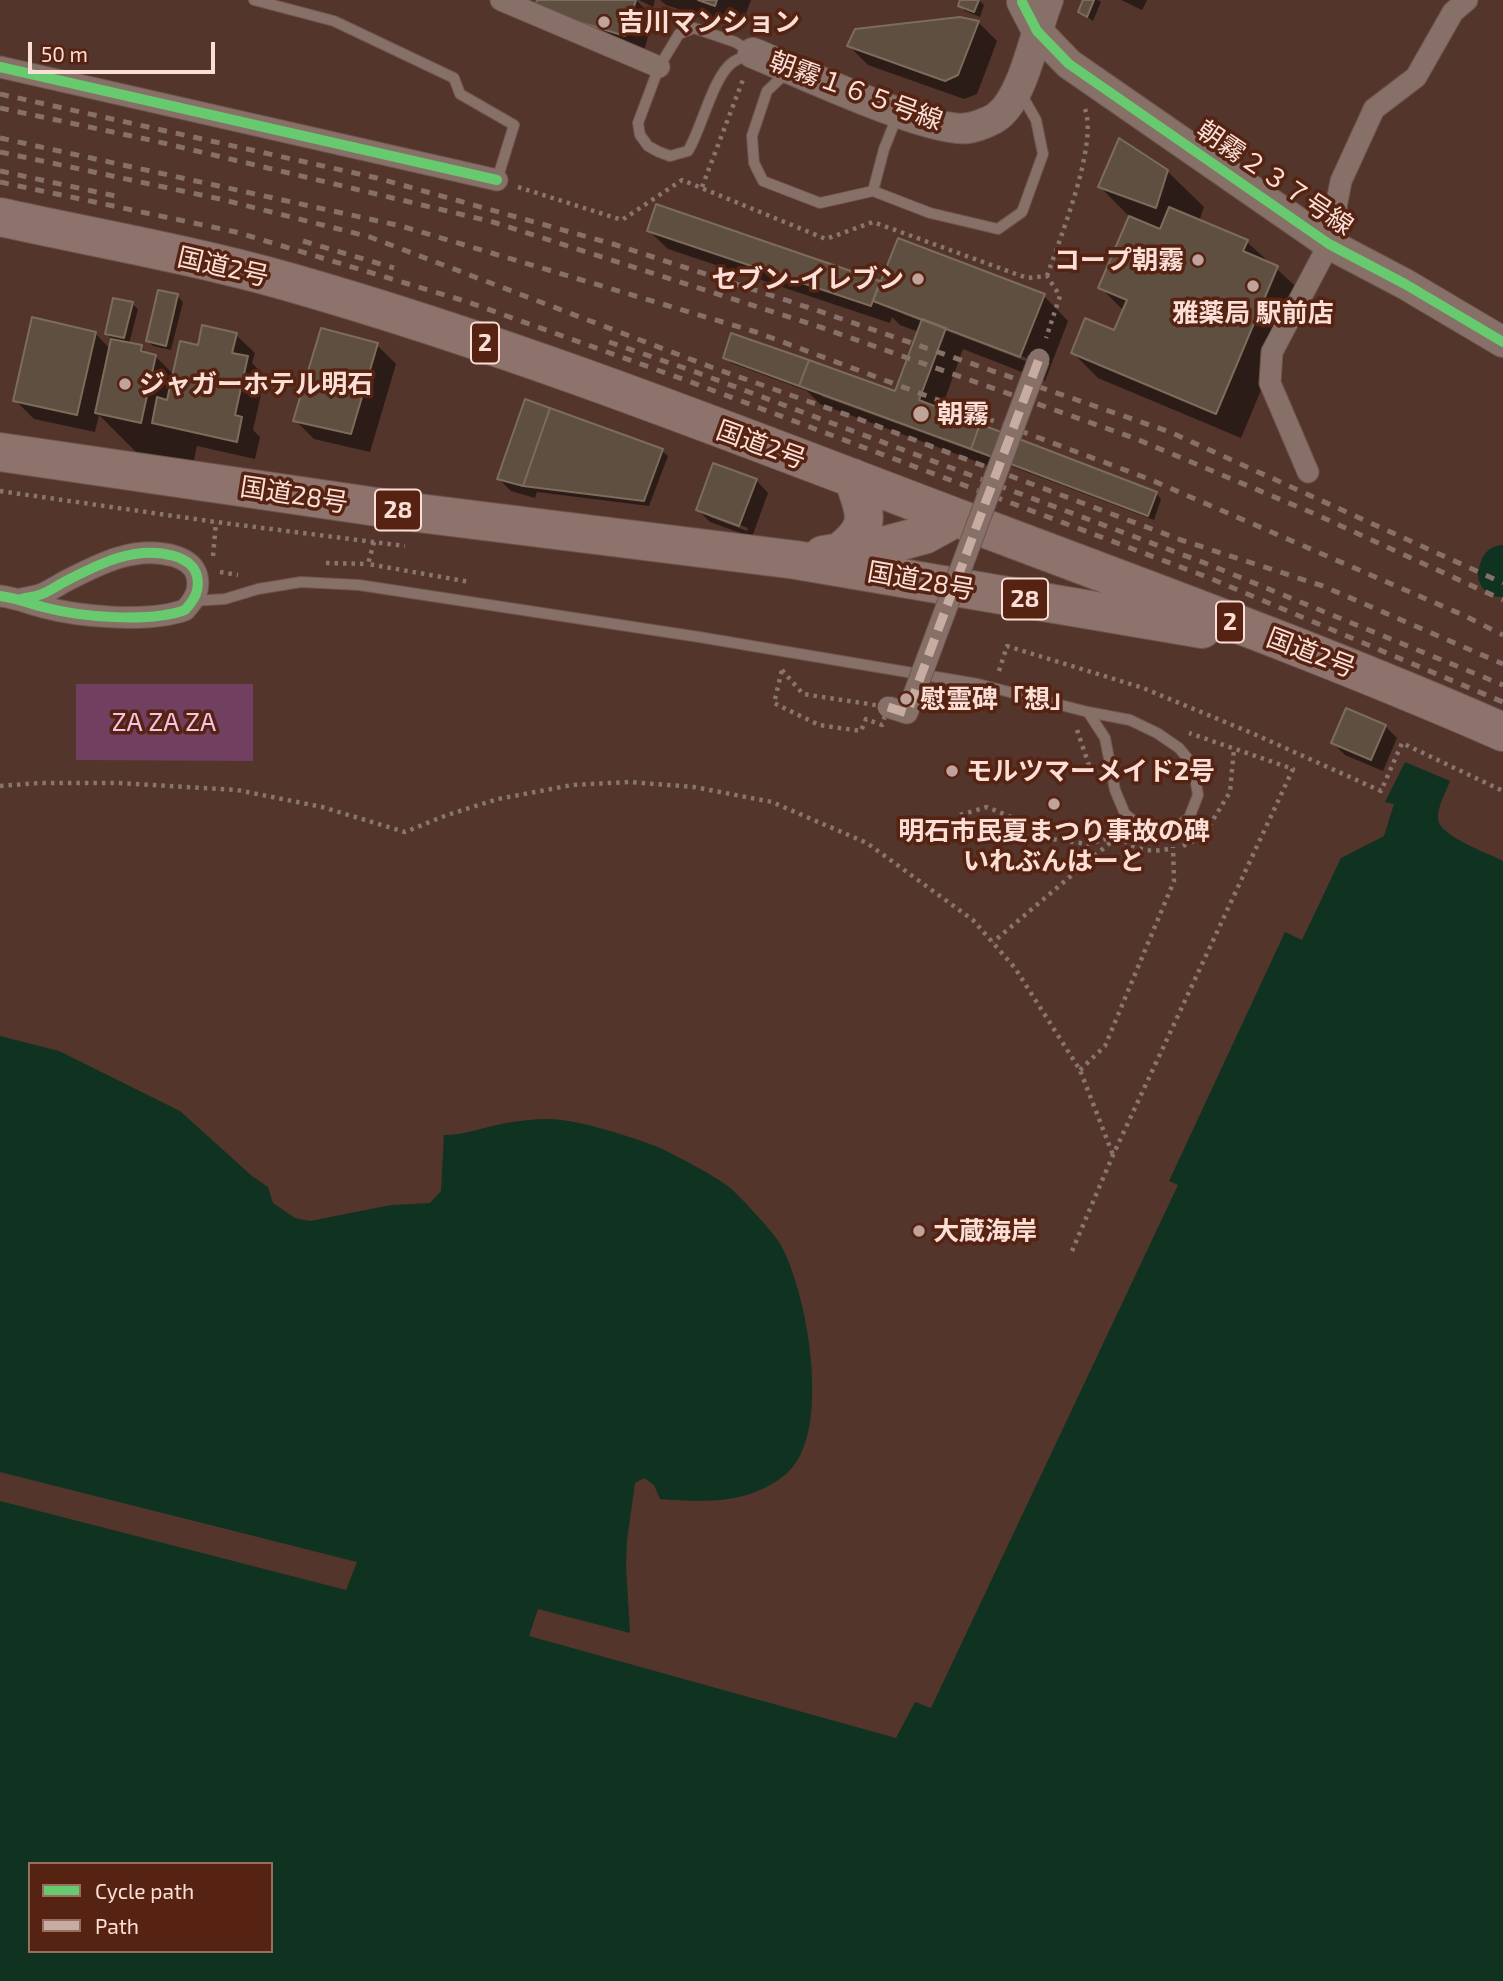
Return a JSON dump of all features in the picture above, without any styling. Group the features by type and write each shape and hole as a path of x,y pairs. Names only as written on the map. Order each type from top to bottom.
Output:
{"highway":[{"name":"国道2号","path":"0,217 285,281 475,340 853,478 1254,630 1409,691 1503,732"},
{"name":"国道28号","path":"0,452 411,512 796,560 1198,629 1254,630"},
{"path":"840,552 856,540 863,523 862,502 853,478"},
{"name":"国道28号","path":"796,560 887,545 924,535 955,518"}],"street":[{"path":"501,0 659,67"},
{"name":"朝霧１６５号線","path":"753,53 898,112 941,126 967,129 998,116 1018,90 1037,31 1028,0"},
{"path":"1307,472 1270,383 1272,352 1329,244 1340,181 1374,109 1416,77 1453,12 1466,0"},
{"name":"朝霧２３７号線","path":"1037,31 1069,64 1329,244 1405,284 1503,342"},
{"path":"0,67 497,180"},
{"path":"888,707 907,713 1041,354"},
{"path":"130,553 170,555 185,560 195,570 198,580 198,590 185,610 148,618 106,616 42,607 10,598 43,594 130,553"}],"lane":[{"path":"254,0 334,21 454,78 460,94 514,125 497,180"},
{"path":"694,28 735,42 753,53 732,63 721,76 688,151 670,156 648,146 640,135 638,123 659,67 679,34 694,28"},
{"path":"791,68 767,90 752,136 754,163 764,181 820,203 873,191 930,213 998,229 1022,212 1042,154 1036,120 1018,90"},
{"path":"873,191 884,149 898,112"},
{"path":"192,601 225,599 258,589 301,583 359,585 699,636 978,684 1130,720 1157,733 1179,748 1193,765 1198,794 1189,818 1172,831 1143,828 1125,814 1115,790 1105,738 1088,712"}],"path":[{"path":"702,187 753,53"},
{"path":"1047,276 1079,181 1089,121 1069,64"},
{"path":"497,180 622,220 682,180 826,239 873,222 1027,278 1047,276"},
{"path":"1041,354 1060,296 1047,276"},
{"path":"0,491 216,522"},
{"path":"999,671 1007,646 1143,688 1381,791 1402,743 1503,791"},
{"path":"782,670 803,694 888,707"},
{"path":"782,670 795,672"},
{"path":"782,670 774,703 819,725 861,730 866,719"},
{"path":"1076,728 1093,775"},
{"path":"1110,823 1122,842 1154,852 1188,845 1203,836 1230,792 1234,749"},
{"path":"1072,1251 1113,1155 1293,769"},
{"path":"0,786 118,783 237,790 322,807 405,832 498,799 572,785 629,782 694,787 772,802 867,843 973,920 1015,968 1080,1070 1113,1155"},
{"path":"960,815 987,807 1052,839 1087,844 1118,836"},
{"path":"1080,1070 1105,1046 1174,881 1172,831"},
{"path":"993,942 1118,836"}],"green space":[{"name":"ZA ZA ZA","path":"76,684 253,684 253,761 76,760"}],"shaded area":[{"path":"1405,762 1450,781 1439,810 1440,825 1455,838 1503,861 1503,1981 0,1981 0,1501 346,1590 357,1562 0,1472 0,1036 59,1051 180,1111 252,1176 268,1187 273,1203 295,1218 310,1221 391,1205 430,1203 441,1191 444,1135 537,1119 574,1122 635,1139 660,1148 729,1187 779,1242 799,1292 811,1361 812,1396 809,1428 801,1455 786,1474 772,1484 742,1496 726,1499 660,1499 654,1485 644,1478 635,1483 626,1567 630,1633 538,1609 529,1636 896,1738 915,1702 931,1708 1178,1185 1169,1181 1285,932 1302,940 1341,858 1384,836 1394,804 1385,802"}],"building":[{"name":"吉川マンション","path":"537,0 636,0 625,36 534,8"},
{"path":"698,0 717,0 715,6"},
{"path":"960,0 979,0 974,12 958,6"},
{"path":"1083,0 1094,0 1087,17 1078,12"},
{"path":"960,17 979,21 958,75 945,81 847,46 855,29"},
{"path":"1119,138 1168,170 1156,208 1098,187"},
{"path":"656,204 880,281 871,306 647,231"},
{"path":"1169,207 1248,240 1243,251 1278,266 1216,414 1071,353 1085,318 1114,330 1127,300 1098,288 1129,216 1160,229"},
{"path":"898,238 1045,294 1020,357 873,301"},
{"path":"158,290 178,294 166,346 146,341"},
{"path":"113,298 133,302 124,338 105,334"},
{"path":"32,317 96,332 77,415 13,401"},
{"path":"922,319 946,328 919,400 980,424 971,449 799,386 809,360 895,391"},
{"path":"202,325 237,333 232,353 248,356 235,415 242,417 237,442 152,423 157,397 167,400 180,341 198,345"},
{"path":"321,328 378,343 351,434 293,421"},
{"path":"731,333 809,360 799,386 723,358"},
{"name":"ジャガーホテル明石","path":"111,339 142,345 141,351 156,355 141,423 95,413"},
{"path":"525,399 550,408 523,486 497,479"},
{"path":"550,408 663,449 644,501 523,486"},
{"path":"980,424 1157,492 1148,516 971,449"},
{"path":"713,463 757,479 739,526 696,510"},
{"path":"1346,708 1386,725 1371,760 1331,743"}],"waterway":[{"path":"1501,574 1503,568"}],"railway":[{"path":"0,94 377,178 613,244 810,308 1170,432 1503,583"},
{"path":"0,108 155,141 493,222 823,328 1134,438 1315,514 1503,600"},
{"path":"0,138 401,226 756,332 1149,479 1463,615 1503,635"},
{"path":"0,152 220,199 370,237 711,367 864,421 1181,540 1323,586 1503,664"},
{"path":"0,171 120,197"},
{"path":"0,182 236,232 468,302 688,381 1207,577 1503,702"},
{"path":"303,241 394,268"},
{"path":"609,342 1210,565 1503,685"}],"marked path":[{"path":"888,707 907,713 1039,359"}],"cycle path":[{"path":"1022,2 1037,31 1069,64 1329,244 1405,284 1503,342"},
{"path":"0,67 497,180"},
{"path":"0,596 76,614 153,616 185,610 196,594 198,581 194,568 185,560 160,553 145,553 104,563 45,593 21,599"}],"place":[{"name":"吉川マンション","path":"604,22"},
{"name":"コープ朝霧","path":"1198,260"},
{"name":"セブン-イレブン","path":"918,279"},
{"name":"雅薬局 駅前店","path":"1253,286"},
{"name":"ジャガーホテル明石","path":"125,384"},
{"name":"朝霧","path":"921,414"},
{"name":"慰霊碑「想」","path":"906,699"},
{"name":"モルツマーメイド2号","path":"952,771"},
{"name":"明石市民夏まつり事故の碑 いれぶんはーと","path":"1054,804"},
{"name":"大蔵海岸","path":"919,1231"}]}
